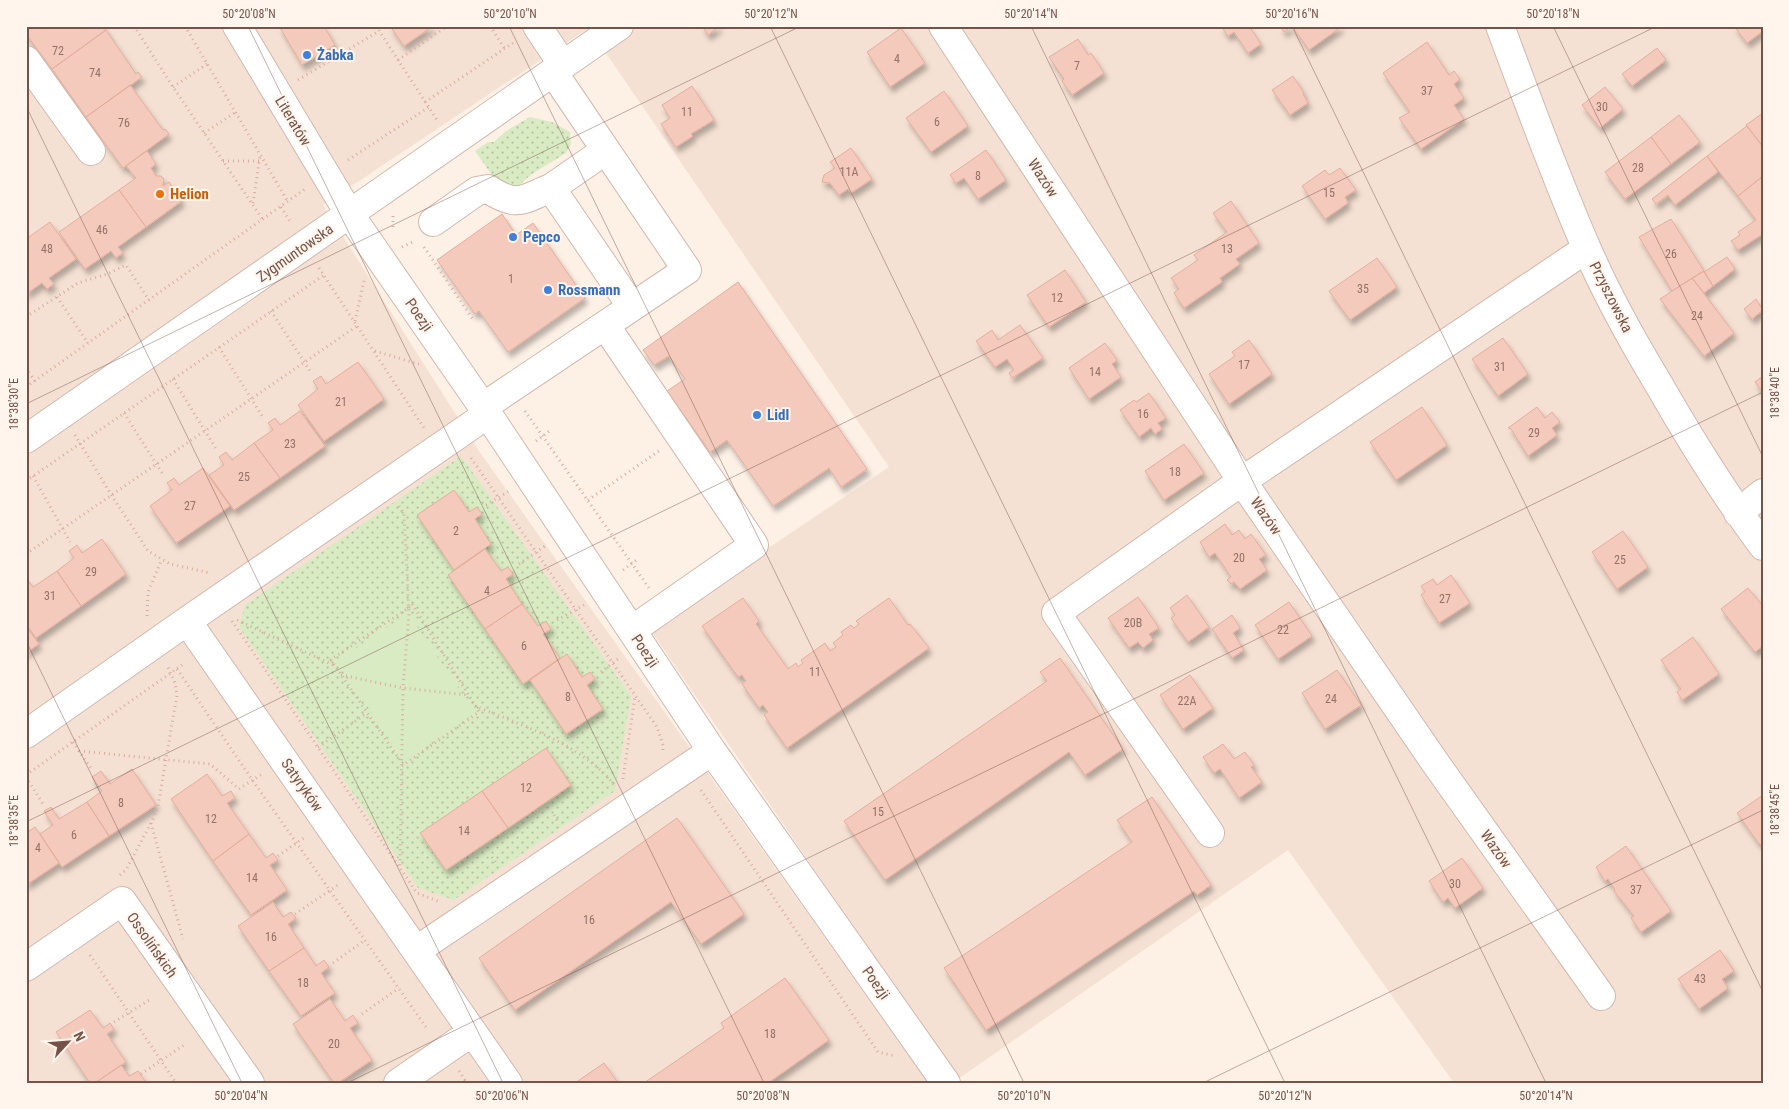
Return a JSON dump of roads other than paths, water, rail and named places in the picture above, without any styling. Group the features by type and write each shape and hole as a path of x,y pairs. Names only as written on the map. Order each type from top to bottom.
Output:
{"street":[{"name":"Literatów","path":"236,26 350,215"},
{"name":"Zygmuntowska","path":"26,439 619,26"},
{"name":"Wazów","path":"944,26 1242,481 1434,761 1601,996"},
{"name":"Przyszowska","path":"1500,26 1586,248 1638,350 1676,415 1738,512 1763,546"},
{"path":"26,734 605,325 688,270 606,150 558,68 528,33"},
{"path":"26,60 91,151"},
{"path":"433,222 477,191 488,189 503,198 517,202 551,188 606,150"},
{"path":"551,188 632,307"},
{"name":"Poezji","path":"350,215 485,410 712,750 946,1083"},
{"path":"1210,833 1056,612 1242,481 1586,248"},
{"path":"605,325 754,545 632,630"},
{"path":"1738,512 1763,493"},
{"name":"Satyryków","path":"187,621 508,1083"},
{"path":"417,950 712,750"},
{"name":"Ossolińskich","path":"26,967 122,901 250,1083"},
{"path":"398,1083 472,1032"}],"place":[{"name":"Żabka","path":"307,55"},
{"name":"Helion","path":"160,194"},
{"name":"Pepco","path":"513,237"},
{"name":"Rossmann","path":"548,290"},
{"name":"Lidl","path":"757,415"}]}
